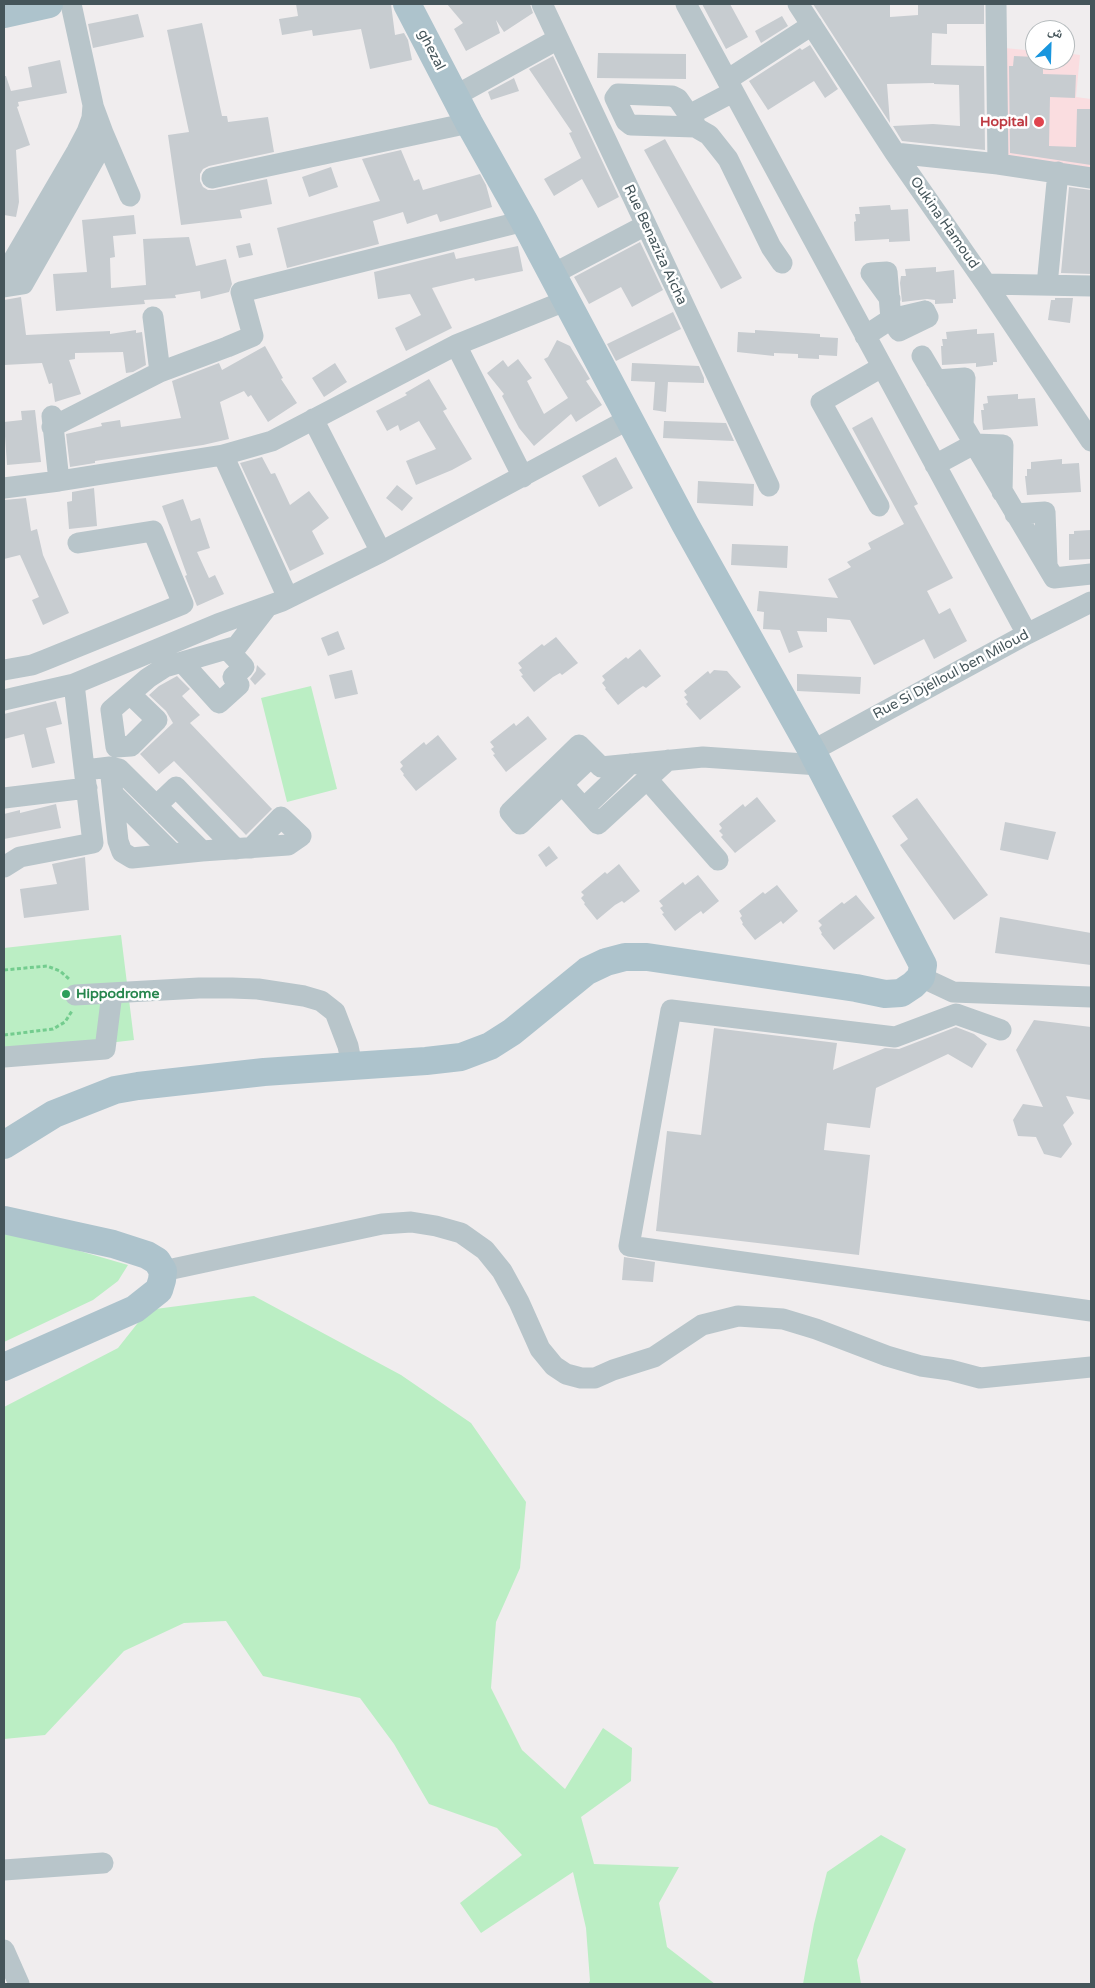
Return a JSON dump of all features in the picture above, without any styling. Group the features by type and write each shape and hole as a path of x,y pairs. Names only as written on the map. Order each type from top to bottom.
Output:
{"main road":[{"path":"4,14 49,4"},
{"name":"ghezal","path":"407,4 469,123 524,221 564,301 685,524 816,758 923,965 921,976"},
{"path":"4,1145 54,1114 115,1090 264,1072 426,1062 461,1057 490,1046 512,1032 587,971 606,962 625,957 647,957 846,986 885,994 901,993 913,985 921,976"},
{"path":"4,1220 112,1244 148,1255 157,1261 162,1271 159,1290 135,1310 4,1367"}],"street":[{"path":"71,4 93,106 130,196"},
{"name":"Rue Benaziza Aicha","path":"542,4 769,486"},
{"path":"686,4 1027,634"},
{"name":"Oukina Hamoud","path":"798,4 895,153 986,284 1091,441"},
{"path":"996,4 998,164"},
{"path":"782,263 728,160 709,135 692,121 730,86 812,25"},
{"path":"455,96 558,39"},
{"path":"4,276 84,138 92,118 93,106"},
{"path":"212,178 469,123"},
{"path":"4,287 24,284 101,147 103,133"},
{"path":"895,153 998,164 1091,178"},
{"path":"1046,285 1058,172"},
{"path":"59,482 52,422 160,372 253,336 242,292 524,221"},
{"path":"551,274 646,225"},
{"path":"986,284 1091,286"},
{"path":"4,488 59,482 223,456 272,441 456,345 564,301"},
{"path":"865,336 890,309"},
{"path":"153,317 160,372"},
{"path":"456,345 523,477"},
{"path":"922,356 936,380 965,378 963,425 974,444"},
{"path":"878,506 820,402 882,367"},
{"path":"314,419 381,552"},
{"path":"4,700 74,684 218,624 288,598 381,552 629,419"},
{"path":"935,465 974,444 1003,446 1002,492 1015,514 1045,512 1048,568 1054,578 1091,574"},
{"path":"223,456 288,598"},
{"path":"4,670 32,665 183,604 153,531 78,543"},
{"name":"Rue Si Djelloul ben Miloud","path":"816,758 1027,634 1091,602"},
{"path":"130,694 148,678 165,667 237,646 267,607"},
{"path":"182,662 219,703 239,685 233,677 244,667 228,650"},
{"path":"4,867 20,857 93,843 74,684"},
{"path":"630,764 520,824 510,812 579,745 596,762 630,764 703,756 816,758"},
{"path":"572,796 598,824 668,760"},
{"path":"572,796 596,762"},
{"path":"110,767 118,841 122,852 132,858 243,848 176,787 156,806"},
{"path":"4,798 86,779 110,767 119,769 202,851"},
{"path":"647,779 718,860"},
{"path":"113,794 174,854"},
{"path":"921,976 953,992 1091,997"},
{"path":"75,995 232,988 278,992 321,1001 335,1012 348,1046 352,1066"},
{"path":"4,1057 105,1050 112,993"},
{"path":"1001,1030 956,1014 894,1037 671,1010 629,1246 1091,1311"},
{"path":"162,1271 382,1224 411,1222 436,1226 460,1233 485,1250 502,1271 519,1302 540,1349 554,1366 566,1374 581,1378 595,1378 654,1357 702,1325 738,1316 783,1319 816,1328 921,1366 950,1370 980,1378 1091,1367"},
{"path":"4,1870 103,1863"},
{"path":"4,1950 20,1984"}],"path":[{"path":"4,970 40,965 54,968 66,976 75,995 73,1010 60,1026 46,1031 4,1035"}],"shaded area":[{"path":"1005,48 1025,50 1025,70 1075,70 1075,54 1080,55 1076,97 1091,99 1091,172 1001,161"}],"green space":[{"path":"311,686 337,789 287,802 261,698"},
{"name":"Hippodrome","path":"121,935 134,1040 4,1055 4,948"},
{"path":"4,1229 128,1265 118,1281 93,1300 4,1342"},
{"path":"254,1296 401,1375 471,1423 526,1502 520,1568 496,1622 491,1688 522,1750 565,1789 603,1728 632,1748 631,1781 581,1817 594,1864 679,1867 659,1903 667,1947 715,1984 588,1984 590,1981 586,1928 573,1872 481,1933 460,1903 522,1855 497,1828 429,1804 394,1744 360,1698 263,1676 226,1621 184,1623 124,1651 45,1735 4,1739 4,1407 118,1348 148,1310"},
{"path":"881,1835 906,1849 857,1960 861,1984 803,1984 814,1924 827,1872"}],"building":[{"path":"296,4 391,4 395,35 404,33 408,40 412,60 370,69 361,29 313,36 312,30 282,35 279,19 298,16"},
{"path":"447,4 530,4 533,13 504,32 496,20 500,33 466,51 454,29 463,23"},
{"path":"702,4 730,4 748,37 726,49"},
{"path":"813,4 890,4 890,17 918,15 918,4 984,4 984,24 947,24 947,34 932,33 931,65 984,66 985,150 902,141 893,126 933,124 960,126 959,85 934,83 887,84 890,123"},
{"path":"138,14 144,37 93,48 88,24"},
{"path":"782,16 788,26 761,43 755,31"},
{"path":"202,23 222,116 227,116 228,122 268,117 274,152 209,166 203,169 200,174 200,181 203,187 208,190 214,190 267,179 272,204 240,210 242,218 181,225 168,135 189,132 167,30"},
{"path":"810,45 838,89 825,98 814,81 768,110 749,81 800,48 802,50"},
{"path":"598,53 686,54 686,79 597,78"},
{"path":"553,56 619,197 598,208 582,179 554,196 544,179 581,158 569,133 572,132 529,69"},
{"path":"1014,56 1025,57 1025,70 1043,70 1043,74 1076,75 1075,98 1050,97 1049,146 1076,147 1077,109 1091,109 1091,165 1010,153 1009,66 1013,66"},
{"path":"60,60 67,93 18,102 19,106 17,107 30,145 16,150 19,202 16,217 4,215 4,76 6,76 11,91 32,87 28,67"},
{"path":"514,78 519,91 491,100 488,92"},
{"path":"665,139 742,278 721,289 644,150"},
{"path":"401,150 414,181 419,179 423,190 480,174 486,185 492,207 440,222 437,214 407,224 403,212 373,221 379,244 287,268 277,228 380,201 362,159"},
{"path":"331,167 338,187 309,197 302,177"},
{"path":"1069,187 1091,190 1091,274 1061,273"},
{"path":"890,205 891,210 908,209 910,241 889,242 889,239 855,241 854,222 856,221 855,214 860,214 859,207"},
{"path":"134,215 136,234 113,236 115,257 110,258 111,288 146,285 143,239 189,237 196,266 226,259 232,284 229,292 201,299 200,291 175,295 176,298 144,300 145,304 56,311 53,274 87,272 82,220"},
{"path":"640,242 663,290 632,307 621,287 589,304 574,277"},
{"path":"250,243 253,255 239,258 236,246"},
{"path":"518,246 523,271 475,281 474,278 432,288 452,328 406,351 395,328 421,315 410,294 378,299 374,272 454,252 456,259"},
{"path":"936,267 936,272 954,270 956,299 953,299 953,303 935,304 935,300 927,299 902,302 900,283 901,276 906,276 905,269"},
{"path":"21,297 26,335 110,331 110,334 136,330 136,333 142,332 146,365 133,372 126,373 123,352 75,353 75,359 69,360 81,394 55,402 52,383 49,384 42,363 4,365 4,300"},
{"path":"1055,298 1073,298 1070,323 1048,320 1051,300 1055,300"},
{"path":"673,312 681,329 616,361 607,344"},
{"path":"977,329 977,334 994,333 997,362 993,362 993,365 976,367 976,363 942,365 941,346 943,346 942,339 947,339 946,332"},
{"path":"755,330 820,334 820,337 838,338 837,356 819,355 819,359 798,358 798,354 774,353 774,356 737,352 738,332 755,333"},
{"path":"557,340 570,346 590,379 586,381 602,405 576,422 571,414 534,446 519,428 502,396 504,394 487,373 503,360 508,367 518,359 532,378 527,381 544,414 568,398 544,359 548,357"},
{"path":"265,346 283,378 281,379 297,403 268,422 251,395 248,397 244,391 220,402 229,439 203,445 95,461 95,463 70,467 66,434 102,426 101,423 120,420 121,427 181,418 172,381 219,363 222,370"},
{"path":"335,363 347,382 324,397 312,378"},
{"path":"632,363 699,366 704,383 668,382 666,412 653,410 655,382 631,381"},
{"path":"429,379 447,409 443,411 472,459 452,470 416,485 406,461 436,449 419,421 400,431 398,425 387,431 376,411 407,395 405,393"},
{"path":"1018,394 1018,399 1035,398 1038,426 983,430 981,410 984,410 983,404 988,403 987,396"},
{"path":"35,410 41,462 7,465 4,422 22,420 21,411"},
{"path":"872,417 918,504 914,506 953,578 927,591 939,614 950,608 967,641 934,659 924,639 874,665 850,620 827,618 827,632 797,631 803,647 789,653 780,630 763,629 764,612 757,611 759,591 838,598 828,579 851,567 847,562 871,549 868,543 904,524 852,428"},
{"path":"664,421 726,423 734,441 663,438"},
{"path":"262,457 271,474 275,473 290,505 309,491 329,518 312,531 324,554 290,571 240,463"},
{"path":"616,457 633,488 599,507 582,476"},
{"path":"1062,459 1062,464 1079,463 1081,492 1027,495 1025,476 1027,476 1027,469 1031,469 1031,462"},
{"path":"698,481 754,484 753,506 697,503"},
{"path":"397,485 413,498 402,511 386,498"},
{"path":"94,488 97,526 69,529 67,502 72,501 72,492"},
{"path":"26,498 31,531 37,529 43,555 69,613 43,625 32,600 39,597 20,555 4,559 4,500"},
{"path":"183,499 191,521 200,518 210,548 197,552 209,578 215,575 224,594 197,606 162,506"},
{"path":"1091,530 1090,559 1069,560 1069,534 1074,534 1074,531"},
{"path":"732,544 788,546 787,568 731,565"},
{"path":"338,631 345,649 328,656 321,638"},
{"path":"556,637 578,663 562,675 560,673 553,677 534,692 521,676 523,675 519,670 522,668 518,663 542,644 544,646"},
{"path":"640,649 661,676 646,688 643,686 637,690 618,705 605,689 602,683 605,680 602,676 626,657 628,659"},
{"path":"257,665 266,674 255,685 250,679 256,671"},
{"path":"352,670 358,694 335,699 329,675"},
{"path":"714,670 727,671 741,687 700,720 686,704 688,702 684,697 687,695 684,691 708,671 710,674"},
{"path":"797,674 861,677 860,694 797,691"},
{"path":"177,676 190,689 182,696 200,715 190,723 272,809 246,835 174,761 159,774 140,754 173,723 166,711 149,695 159,686"},
{"path":"56,701 62,724 46,728 55,763 32,768 24,734 4,739 4,714"},
{"path":"528,716 547,739 506,772 493,755 495,754 491,749 494,747 490,742 514,723 516,726"},
{"path":"438,735 457,759 416,791 403,775 400,769 403,766 400,762 424,742 426,745"},
{"path":"757,797 776,821 735,853 721,837 723,835 719,831 722,828 719,824 743,804 745,807"},
{"path":"917,798 988,895 954,920 900,845 908,839 892,816"},
{"path":"56,804 61,828 4,839 4,814 20,810 20,813"},
{"path":"1005,822 1056,832 1048,860 1000,850"},
{"path":"549,846 558,858 546,867 538,855"},
{"path":"85,857 89,910 24,918 20,889 57,884 52,864"},
{"path":"619,864 640,891 624,903 622,901 615,905 597,920 584,904 581,898 584,895 581,892 605,872 607,874"},
{"path":"698,875 719,901 703,914 701,911 675,931 662,914 664,913 660,908 663,906 659,901 683,882 685,885"},
{"path":"777,885 798,911 783,924 781,921 755,940 742,924 740,918 742,916 739,911 763,892 765,894"},
{"path":"856,895 875,918 834,950 821,934 819,928 822,925 818,921 842,902 844,904"},
{"path":"1000,917 1091,933 1091,965 995,953"},
{"path":"1034,1020 1091,1027 1091,1100 1066,1096 1074,1113 1063,1125 1072,1144 1061,1158 1044,1154 1036,1137 1018,1136 1013,1120 1023,1104 1043,1107 1016,1050"},
{"path":"956,1027 974,1034 987,1044 972,1068 948,1054 876,1088 870,1128 827,1123 824,1150 870,1155 859,1255 656,1231 667,1131 701,1135 714,1028 837,1043 833,1070 885,1048 899,1049"},
{"path":"624,1257 655,1262 653,1282 622,1280"}],"place":[{"name":"Hopital","path":"1039,122"},
{"name":"Hippodrome","path":"66,994"}]}
